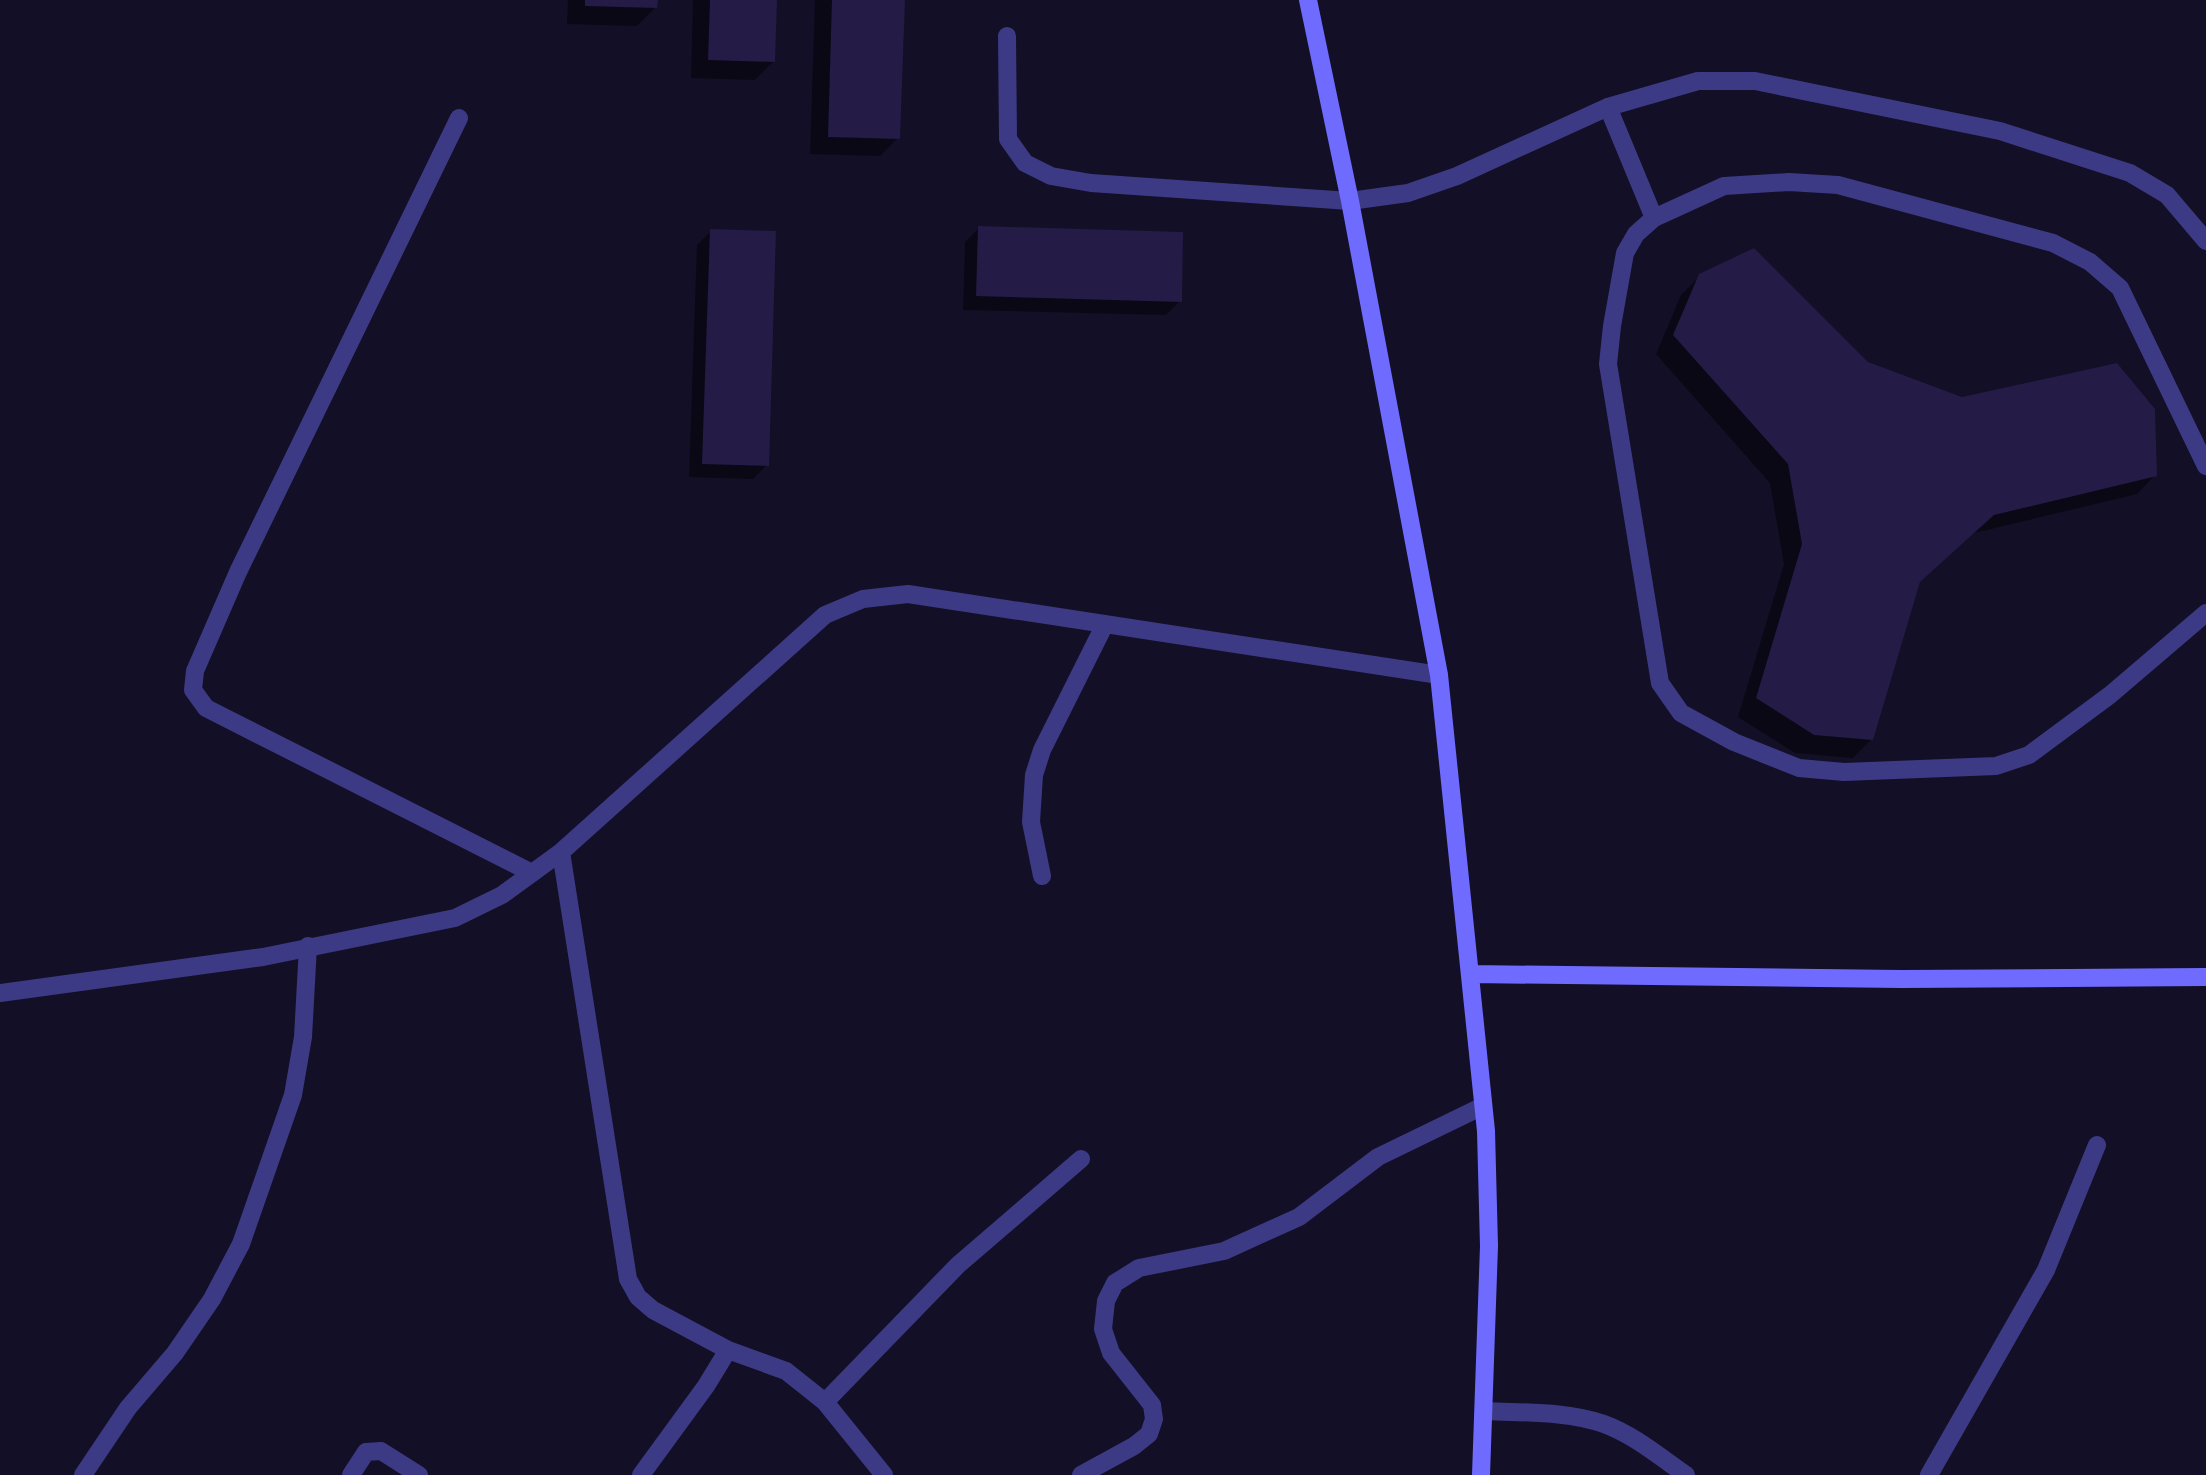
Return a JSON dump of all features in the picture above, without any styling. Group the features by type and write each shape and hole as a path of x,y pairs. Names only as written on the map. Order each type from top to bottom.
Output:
{"main road":[{"path":"1308,0 1350,201 1439,674 1472,974 1483,1106 1489,1246 1486,1411 1481,1475"},
{"path":"1472,974 1901,979 2206,977"}],"street":[{"path":"1007,36 1008,139 1025,163 1051,176 1091,183 1350,201 1408,193 1457,177 1608,107 1698,81 1755,81 2000,131 2130,173 2167,195 2206,241"},
{"path":"1608,107 1654,218"},
{"path":"459,118 238,572 195,671 193,690 206,708 532,873"},
{"path":"2205,463 2120,288 2090,262 2053,243 1838,185 1789,182 1724,186 1654,218 1636,234 1625,253 1608,364 1660,683 1681,713 1734,742 1799,768 1844,772 1996,766 2029,755 2110,695 2206,613"},
{"path":"0,993 263,957 455,918 502,895 561,852 825,615 863,599 908,594 1439,674"},
{"path":"1042,876 1031,822 1034,775 1042,750 1105,624"},
{"path":"561,852 628,1279 638,1297 653,1310 728,1350 786,1371 825,1402 884,1475"},
{"path":"83,1475 128,1408 175,1353 212,1300 241,1244 293,1095 303,1037 308,946"},
{"path":"1081,1475 1134,1446 1149,1434 1154,1419 1152,1405 1111,1353 1103,1328 1105,1301 1115,1283 1139,1268 1224,1251 1299,1217 1378,1157 1483,1106"},
{"path":"1929,1475 2046,1270 2097,1146"},
{"path":"825,1402 958,1265 1081,1159"},
{"path":"641,1475 706,1386 728,1350"},
{"path":"1486,1411 1568,1416 1603,1423 1632,1437 1686,1475"},
{"path":"351,1475 366,1452 381,1451 419,1475"}],"building":[{"path":"585,0 658,0 657,8 585,6"},
{"path":"710,0 777,0 775,62 708,60"},
{"path":"832,0 905,0 900,139 828,137"},
{"path":"978,226 1183,232 1182,302 976,296"},
{"path":"710,229 776,231 769,466 702,464"},
{"path":"1754,248 1868,362 1962,397 2117,363 2155,409 2157,476 1994,515 1920,582 1873,740 1814,735 1756,698 1802,544 1788,464 1673,335 1699,274"}]}
